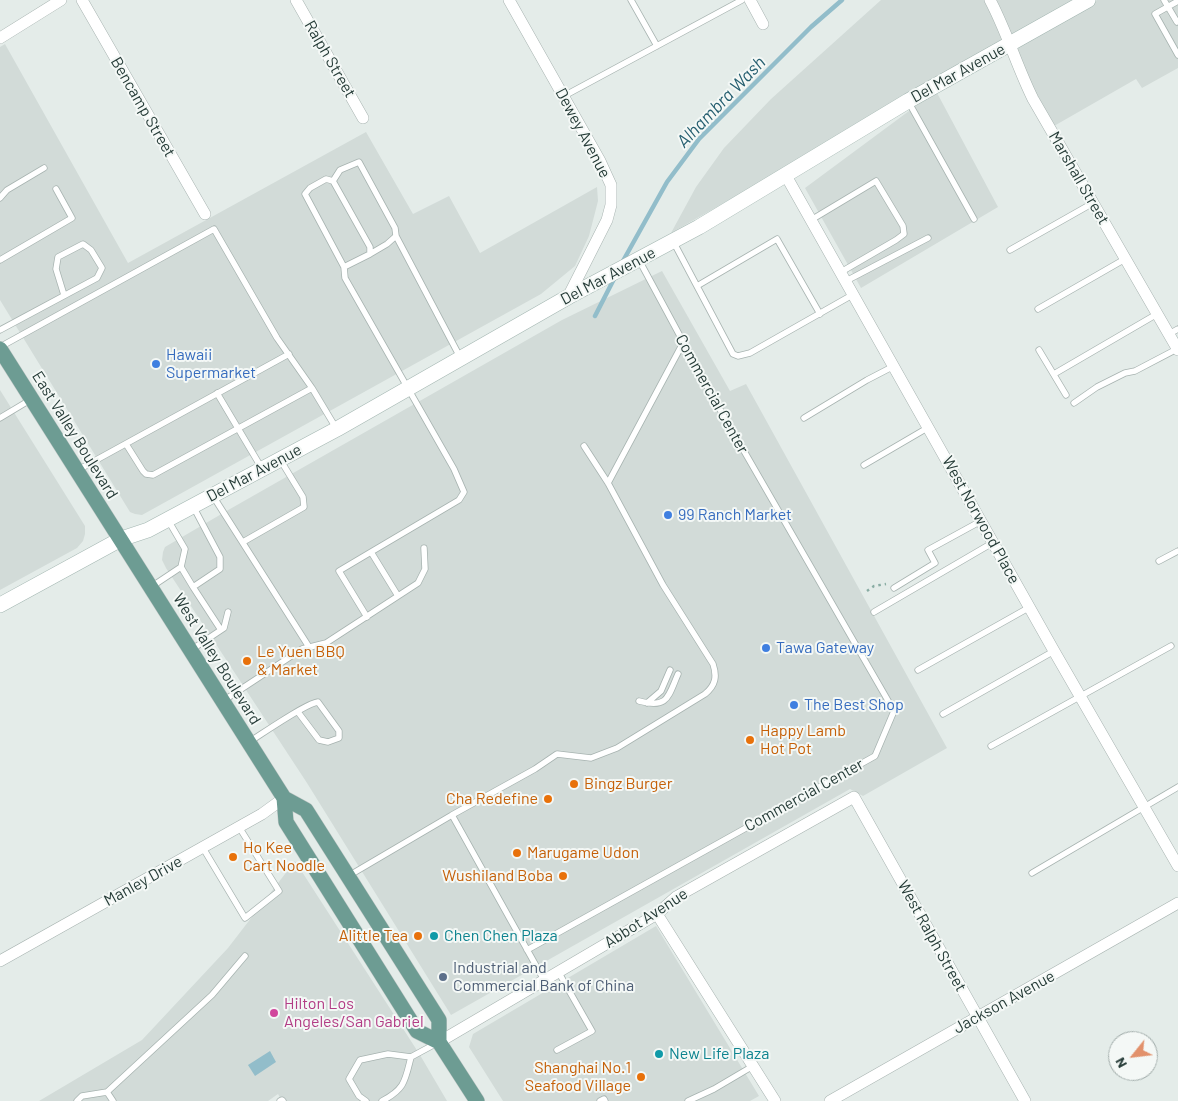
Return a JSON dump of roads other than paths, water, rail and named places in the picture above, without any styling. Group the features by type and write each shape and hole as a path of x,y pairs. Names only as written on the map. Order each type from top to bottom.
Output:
{"main road":[{"name":"Del Mar Avenue","path":"0,605 121,539 148,530 213,496 337,429 568,297 699,228 908,101 1088,0"},
{"name":"East Valley Boulevard","path":"0,348 121,539"},
{"name":"West Valley Boulevard","path":"121,539 284,798 286,822 417,1031 439,1042 477,1101"},
{"name":"West Valley Boulevard","path":"284,798 306,810 348,876 439,1020 439,1042"}],"street":[{"path":"0,38 61,0"},
{"name":"Bencamp Street","path":"82,0 205,214"},
{"name":"Ralph Street","path":"296,0 363,118"},
{"name":"Dewey Avenue","path":"509,0 564,96 611,185 611,205 607,220 568,297"},
{"path":"750,0 763,24"},
{"name":"Marshall Street","path":"990,0 1011,43 1024,81 1157,314 1173,332 1178,350"},
{"name":"West Norwood Place","path":"785,174 1054,651 1178,866"},
{"name":"Abbot Avenue","path":"439,1042 657,914 676,897 854,797"},
{"name":"West Ralph Street","path":"854,797 1025,1101"},
{"name":"Manley Drive","path":"0,961 203,848 262,814 284,798"},
{"name":"Jackson Avenue","path":"830,1101 1178,903"},
{"path":"657,914 775,1101"}],"lane":[{"path":"631,0 657,46"},
{"path":"564,96 742,0"},
{"path":"1164,0 1178,21"},
{"path":"1178,1 1155,14 1178,54"},
{"path":"908,101 974,219"},
{"path":"333,181 340,170 359,162 396,228 396,236 461,359"},
{"path":"0,198 7,190 44,168"},
{"path":"367,617 339,571 459,500 464,492 454,469 345,278 344,267 306,194 310,188 326,179 333,181 370,247 370,254"},
{"path":"811,220 876,181 903,226 904,234 843,276"},
{"path":"0,260 72,218 56,189"},
{"path":"1010,250 1094,203"},
{"path":"0,348 214,229 277,338 312,388 337,429"},
{"path":"344,267 387,244 396,236"},
{"path":"843,276 928,238"},
{"path":"698,286 777,239 820,314"},
{"path":"669,243 698,286 732,354 738,356 750,353 854,294"},
{"path":"0,330 97,278 102,268 92,250 83,244 58,257 56,269 64,295"},
{"path":"1038,309 1126,259"},
{"name":"Commercial Center","path":"527,950 875,756 894,711 714,399 639,260"},
{"path":"1054,374 1157,314"},
{"path":"608,482 683,343"},
{"path":"1039,350 1066,395"},
{"path":"1074,403 1111,380 1125,373 1135,371 1178,350"},
{"path":"77,470 288,354"},
{"path":"804,418 866,380 894,366"},
{"path":"126,444 143,471 146,474 153,475 312,388"},
{"path":"217,393 262,469"},
{"path":"0,418 31,398"},
{"path":"864,465 929,427"},
{"path":"348,876 535,769 557,754 591,758 617,748 712,689 716,673 713,664 663,585 608,482 584,446"},
{"path":"243,542 304,507 303,497 280,459"},
{"path":"213,496 309,647"},
{"path":"193,506 220,557 220,569 193,587"},
{"path":"168,519 185,549 181,567 221,630"},
{"path":"894,588 935,563 928,550 982,521"},
{"path":"874,612 994,542"},
{"path":"223,701 302,649 326,643 418,583 425,569 424,548"},
{"path":"1159,561 1178,551"},
{"path":"371,552 398,596"},
{"path":"151,587 181,567"},
{"path":"918,670 1030,607"},
{"path":"190,650 224,628 228,612"},
{"path":"991,746 1171,646"},
{"path":"943,714 1054,651"},
{"path":"647,704 661,691 670,670"},
{"path":"638,701 656,705 662,702 669,695 678,674"},
{"path":"249,742 314,702 318,702 339,731 339,738 328,742 319,740 298,712"},
{"path":"1032,873 1178,788"},
{"path":"452,815 544,980"},
{"path":"203,848 245,918 279,892 239,827"},
{"path":"76,1101 82,1096 107,1092 212,995 245,956"},
{"path":"557,1050 592,1031 558,973"},
{"path":"366,1101 360,1096 349,1079 360,1060 388,1054 411,1057 439,1042"},
{"path":"382,1101 392,1096 405,1083 411,1057"},
{"path":"688,1101 714,1089 753,1066"},
{"path":"106,1101 107,1092"},
{"path":"107,1092 113,1101"},
{"path":"600,1101 604,1098 605,1101"}],"water":[{"path":"270,1051 276,1062 255,1076 248,1065"}],"waterway":[{"name":"Alhambra Wash","path":"623,261 667,182 699,139 811,27 842,0"},
{"name":"Alhambra Wash","path":"595,316 615,277"}],"place":[{"name":"Hawaii Supermarket","path":"156,364"},
{"name":"99 Ranch Market","path":"668,515"},
{"name":"Tawa Gateway","path":"766,648"},
{"name":"Le Yuen BBQ & Market","path":"247,661"},
{"name":"The Best Shop","path":"794,705"},
{"name":"Happy Lamb Hot Pot","path":"750,740"},
{"name":"Bingz Burger","path":"574,784"},
{"name":"Cha Redefine","path":"548,799"},
{"name":"Marugame Udon","path":"517,853"},
{"name":"Ho Kee Cart Noodle","path":"233,857"},
{"name":"Wushiland Boba","path":"563,876"},
{"name":"Alittle Tea","path":"418,936"},
{"name":"Chen Chen Plaza","path":"434,936"},
{"name":"Industrial and Commercial Bank of China","path":"443,977"},
{"name":"Hilton Los Angeles/San Gabriel","path":"274,1013"},
{"name":"New Life Plaza","path":"659,1054"},
{"name":"Shanghai No.1 Seafood Village","path":"641,1077"}]}
